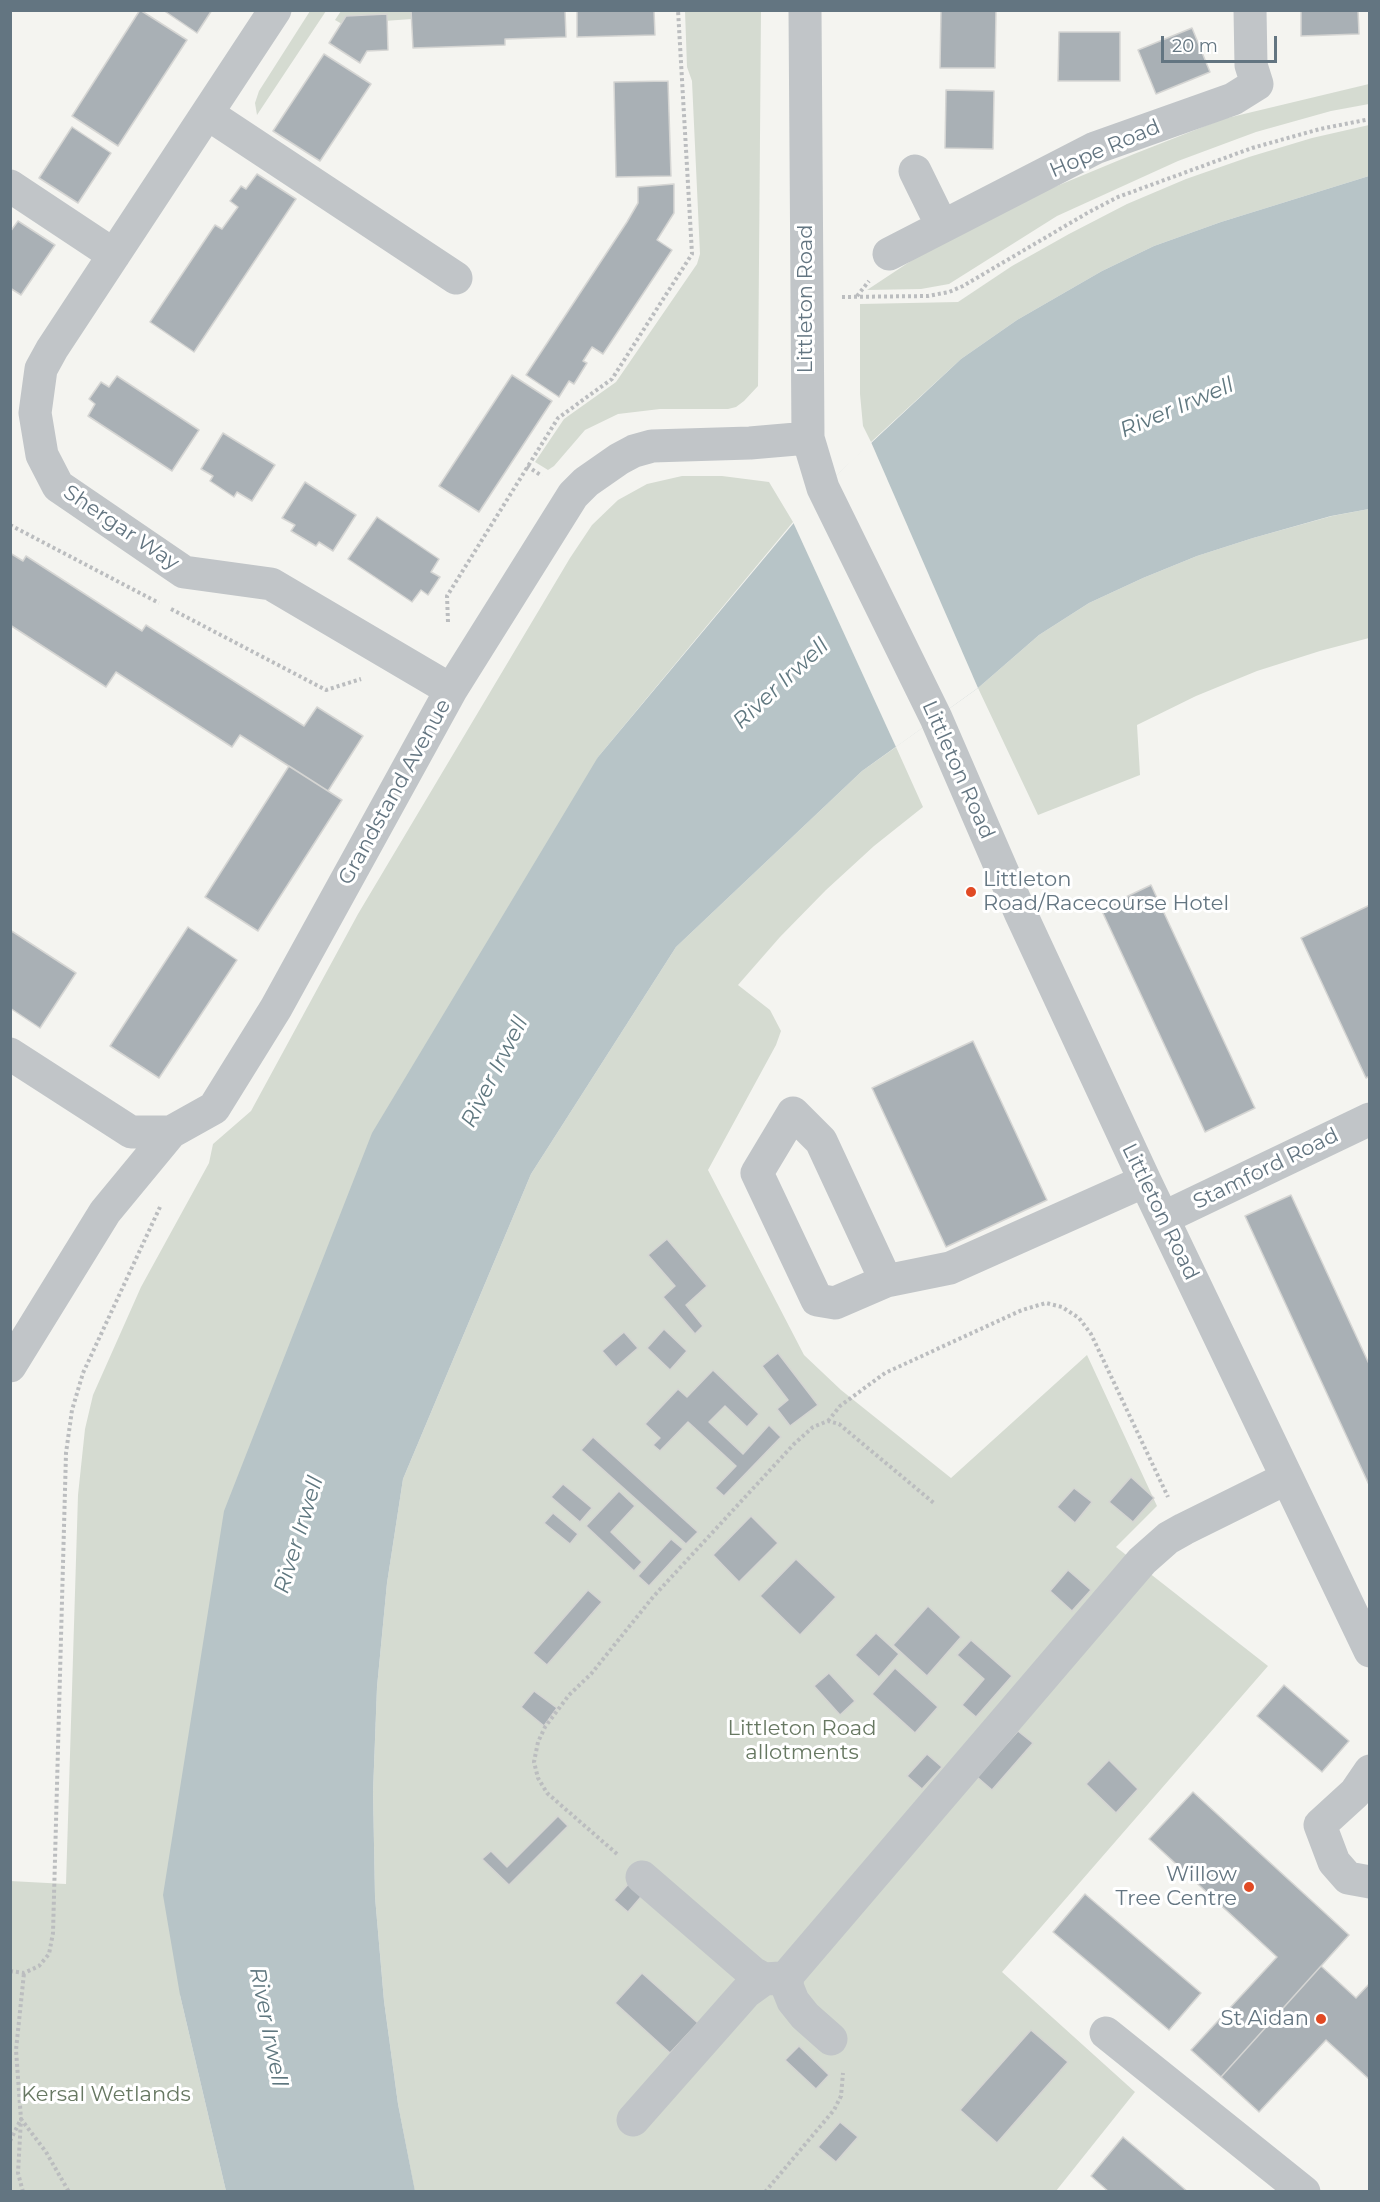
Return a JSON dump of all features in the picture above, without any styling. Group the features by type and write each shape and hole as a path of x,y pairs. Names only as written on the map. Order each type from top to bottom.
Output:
{"street":[{"name":"Shergar Way","path":"275,10 41,369 35,413 42,455 58,486 184,572 271,584 452,690"},
{"name":"Littleton Road","path":"805,10 805,297 808,438 823,488 936,718 1020,912 1144,1181 1370,1651"},
{"name":"Hope Road","path":"889,254 1095,148 1233,99 1257,84 1251,65 1250,10"},
{"path":"208,114 456,278"},
{"path":"915,171 942,226"},
{"path":"10,186 114,255"},
{"name":"Grandstand Avenue","path":"10,1054 131,1132 171,1132 214,1108 276,1008 452,690 573,495 586,482 619,459 634,451 652,446 750,443 808,438"},
{"path":"886,1281 821,1141 793,1113 757,1173 817,1300 835,1303 886,1281 950,1268 1144,1181"},
{"name":"Stamford Road","path":"1163,1218 1370,1119"},
{"path":"14,1348 105,1212 171,1132"},
{"path":"633,2120 746,1992 776,1977 1142,1561 1168,1538 1287,1478"},
{"path":"1370,1771 1355,1793 1320,1825 1334,1862 1348,1878 1370,1882"},
{"path":"642,1877 753,1973 776,1977 788,1986 793,2001 805,2016 831,2039"},
{"path":"1106,2033 1304,2192"}],"path":[{"path":"448,627 447,596 558,418 612,379 692,254 678,10"},
{"path":"805,297 928,296 949,292 1118,197 1252,148 1320,129 1370,119"},
{"path":"10,525 326,690 408,664"},
{"path":"10,1971 24,1973 39,1966 49,1954 53,1933 66,1453 72,1410 83,1373 161,1205"},
{"path":"642,1877 547,1793 538,1778 534,1762 538,1742 545,1727 569,1695 591,1674 653,1597 794,1444 813,1427 828,1421 853,1395 885,1373 1022,1310 1046,1303 1062,1307 1079,1318 1091,1334 1184,1529"},
{"path":"828,1421 839,1424 935,1504"},
{"path":"23,2192 18,2173 21,2119 16,2050 24,1973"},
{"path":"765,2192 834,2110 841,2096 844,2079 842,2062 831,2039"},
{"path":"10,2140 21,2119"},
{"path":"21,2119 46,2152 69,2192"}],"green space":[{"path":"310,11 326,11 257,115 255,103 259,91"},
{"path":"341,11 411,11 412,19 342,24 335,20"},
{"path":"685,11 761,11 758,386 744,401 728,409 660,409 618,414 585,430 548,470 535,462 564,419 616,382 697,264 700,254 692,81 687,67"},
{"path":"1369,84 1369,104 1331,111 1256,132 1178,161 1057,216 949,284 921,289 867,290 932,247 1040,193 1134,154 1223,119"},
{"path":"1369,125 1369,176 1221,222 1154,246 1102,271 1017,320 961,359 871,442 863,426 860,394 860,304 958,302 1012,266 1127,204 1186,179 1249,157 1312,138"},
{"name":"Kersal Wetlands","path":"682,476 722,476 769,482 793,522 598,757 180,1995 226,2191 11,2191 10,1881 66,1884 78,1495 85,1429 93,1395 141,1287 209,1163 213,1144 251,1111 358,914 570,558 592,525 618,500 647,484"},
{"path":"1369,509 1369,638 1257,671 1196,696 1137,725 1140,775 1038,815 978,688 1039,635 1089,603 1143,578 1197,556 1253,538 1332,516"},
{"name":"Littleton Road allotments","path":"896,747 923,807 874,846 826,890 780,937 738,985 770,1010 781,1031 776,1045 708,1170 804,1355 841,1390 951,1478 1087,1355 1157,1506 1116,1547 1268,1666 1002,1972 1135,2092 1056,2191 415,2192 398,2104 384,2001 375,1897 373,1792 377,1687 387,1583 403,1479 531,1174 676,947 862,771"}],"water":[{"name":"River Irwell","path":"1369,176 1369,509 1331,516 1197,556 1089,603 1039,635 978,688 862,771 676,947 531,1174 403,1479 387,1583 377,1687 373,1792 375,1897 384,2001 398,2104 415,2191 226,2191 180,1995 163,1895 224,1511 372,1133 598,757 823,488 961,359 1017,320 1102,271 1154,246 1221,222"}],"pier":[{"path":"871,442 978,688 896,747 793,522 823,488"}],"building":[{"path":"140,10 187,40 118,146 72,116"},
{"path":"163,10 212,10 197,33"},
{"path":"411,10 565,10 566,37 505,39 505,45 413,48"},
{"path":"577,10 654,10 655,35 577,37"},
{"path":"941,10 996,10 995,68 940,68"},
{"path":"1301,10 1358,10 1359,34 1301,36"},
{"path":"387,14 388,50 367,51 360,63 329,43 346,16"},
{"path":"1192,28 1210,72 1156,94 1138,50"},
{"path":"1059,32 1120,32 1120,81 1058,81"},
{"path":"324,54 371,84 320,161 273,131"},
{"path":"668,81 671,176 616,177 614,82"},
{"path":"946,90 994,91 993,149 945,148"},
{"path":"72,127 111,153 78,203 39,178"},
{"path":"257,174 296,199 194,352 150,322 215,225 222,229 238,207 230,201 241,186 246,189"},
{"path":"674,184 674,213 657,240 672,250 603,354 592,347 583,361 587,363 574,384 569,381 559,397 526,375 627,222 638,203 638,187"},
{"path":"18,221 55,245 21,295 10,288 10,232"},
{"path":"512,375 552,401 479,512 439,486"},
{"path":"117,376 199,430 172,471 88,416 95,404 89,399 101,382 109,387"},
{"path":"223,433 275,465 252,501 237,492 234,497 210,481 213,476 201,469"},
{"path":"305,482 356,515 333,551 319,542 316,546 291,531 295,525 282,518"},
{"path":"377,517 439,559 431,572 440,577 428,595 421,590 412,602 348,559"},
{"path":"10,553 23,561 26,556 142,631 146,625 304,726 317,707 363,736 328,791 240,735 232,747 116,672 106,687 10,625"},
{"path":"289,766 342,800 258,931 205,897"},
{"path":"1151,885 1255,1108 1205,1132 1101,909"},
{"path":"1370,905 1370,1076 1366,1078 1301,938"},
{"path":"188,927 237,960 159,1078 110,1046"},
{"path":"10,930 76,973 40,1028 10,1008"},
{"path":"973,1041 1047,1200 946,1247 872,1088"},
{"path":"1291,1195 1370,1366 1370,1487 1245,1216"},
{"path":"667,1239 707,1286 686,1305 703,1326 695,1334 663,1297 675,1286 648,1255"},
{"path":"664,1329 687,1351 670,1370 647,1348"},
{"path":"624,1332 638,1348 616,1367 602,1351"},
{"path":"778,1353 818,1405 790,1426 777,1409 788,1400 762,1366"},
{"path":"713,1370 759,1414 747,1427 725,1406 709,1422 743,1454 769,1425 781,1437 724,1496 715,1488 736,1466 688,1422 660,1451 653,1445 660,1438 645,1424 678,1389 687,1397"},
{"path":"593,1437 698,1532 686,1544 581,1450"},
{"path":"1131,1477 1154,1498 1133,1522 1109,1502"},
{"path":"563,1484 592,1508 580,1522 551,1497"},
{"path":"1074,1488 1092,1502 1075,1523 1057,1507"},
{"path":"619,1491 635,1506 611,1532 642,1562 634,1571 586,1526"},
{"path":"553,1513 578,1534 570,1544 544,1523"},
{"path":"751,1516 778,1543 739,1582 713,1555"},
{"path":"671,1539 683,1549 649,1586 638,1576"},
{"path":"796,1559 836,1597 800,1635 760,1596"},
{"path":"1068,1570 1091,1590 1072,1611 1050,1591"},
{"path":"588,1590 602,1602 547,1665 533,1653"},
{"path":"928,1606 961,1637 927,1676 893,1645"},
{"path":"876,1633 899,1654 879,1677 855,1655"},
{"path":"971,1640 1012,1676 976,1717 962,1705 984,1679 957,1655"},
{"path":"895,1668 938,1707 915,1733 872,1694"},
{"path":"829,1673 855,1701 840,1715 814,1686"},
{"path":"1284,1685 1349,1741 1322,1772 1257,1716"},
{"path":"534,1691 557,1708 544,1726 521,1707"},
{"path":"1018,1731 1033,1743 992,1790 977,1777"},
{"path":"927,1754 942,1767 922,1789 907,1776"},
{"path":"1109,1760 1138,1789 1116,1813 1086,1784"},
{"name":"Willow Tree Centre","path":"1193,1792 1349,1935 1221,2077 1191,2050 1277,1957 1149,1839"},
{"path":"558,1816 568,1826 509,1885 482,1859 491,1851 507,1867"},
{"path":"632,1880 646,1891 628,1912 614,1900"},
{"path":"1085,1894 1201,1993 1169,2030 1053,1932"},
{"name":"St Aidan","path":"1321,1966 1356,1998 1370,1983 1370,2080 1326,2040 1259,2112 1221,2077"},
{"path":"642,1973 698,2023 670,2053 615,2003"},
{"path":"1031,2030 1068,2062 997,2143 960,2110"},
{"path":"799,2046 829,2075 816,2089 785,2060"},
{"path":"840,2122 858,2137 836,2162 818,2147"},
{"path":"1123,2137 1188,2192 1109,2192 1091,2176"}],"place":[{"name":"Littleton Road/Racecourse Hotel","path":"971,892"},
{"name":"Willow Tree Centre","path":"1249,1887"},
{"name":"St Aidan","path":"1321,2019"}]}
